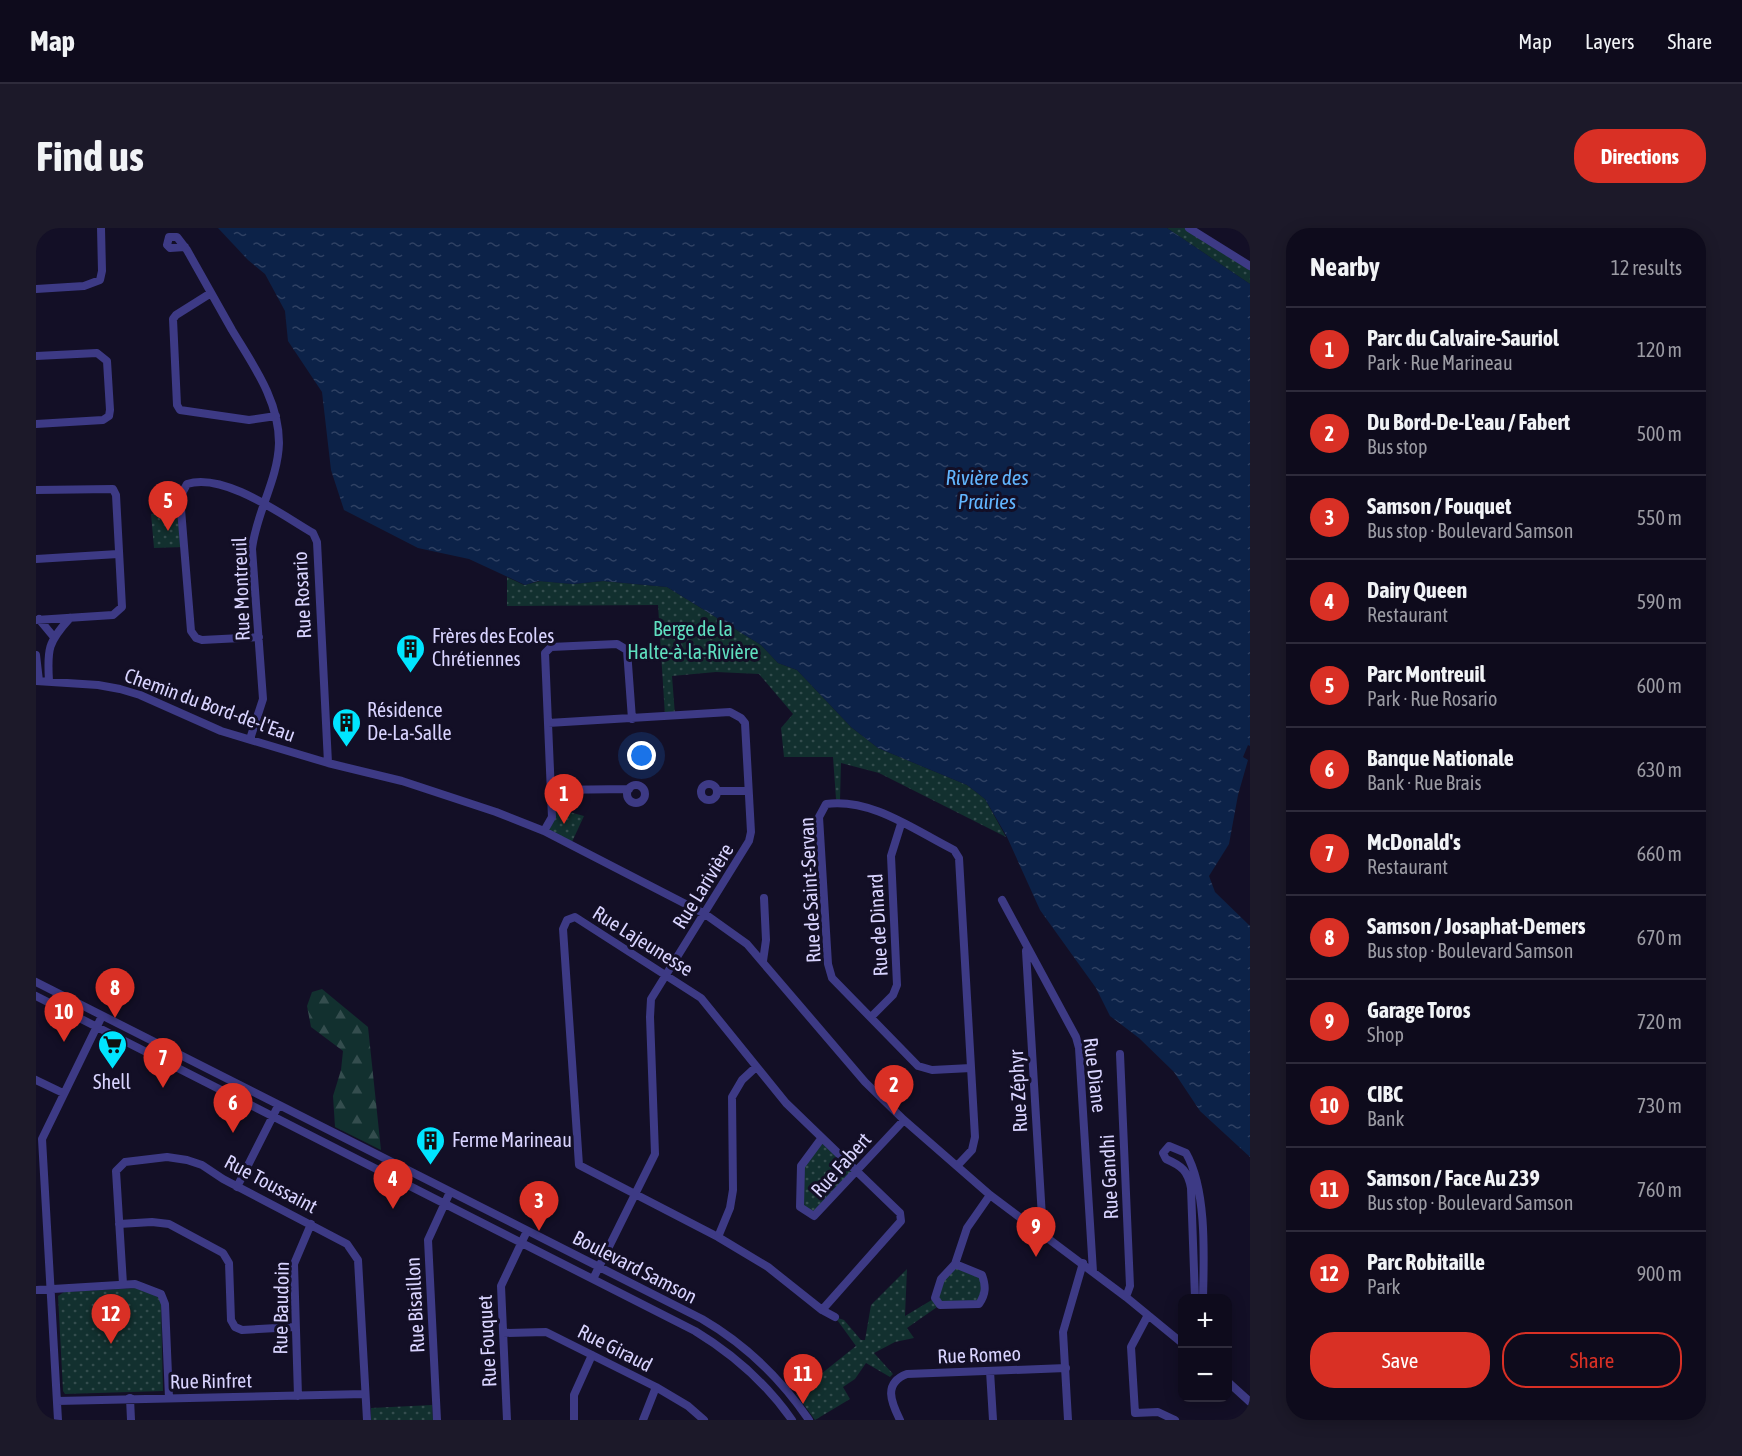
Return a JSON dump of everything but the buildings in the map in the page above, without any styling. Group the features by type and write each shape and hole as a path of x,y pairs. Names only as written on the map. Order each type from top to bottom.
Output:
{"street":[{"path":"36,289 84,286 100,279 101,228"},
{"path":"1189,228 1250,266"},
{"name":"Rue Montreuil","path":"185,247 265,385 276,416 279,444 264,504 255,524 252,549 263,699 250,739"},
{"path":"211,293 176,315 174,319 177,405 180,411 249,420 276,416"},
{"path":"36,356 97,353 103,355 107,361 110,410 109,416 103,420 36,424"},
{"name":"Rue Rosario","path":"259,637 202,640 195,638 191,632 180,497 183,488 192,482 223,485 264,504 313,533 316,542 327,763"},
{"path":"36,490 113,489 116,495 122,606 113,615 37,621"},
{"path":"36,559 118,554"},
{"path":"49,681 48,653 53,636 70,618"},
{"path":"37,621 53,636"},
{"path":"544,831 552,817 545,653 550,647 606,644 618,644 627,650 632,719"},
{"path":"36,655 37,681"},
{"name":"Chemin du Bord-de-l'Eau","path":"37,681 98,685 140,695 200,723 327,763 421,787 519,820 705,914 747,944 865,1082 904,1120 990,1195 1083,1263 1178,1340"},
{"name":"Rue Larivière","path":"548,723 730,712 745,723 751,832 749,841 651,999 657,1147 636,1196 594,1279"},
{"path":"551,790 629,789"},
{"path":"717,791 747,791"},
{"name":"Rue de Saint-Servan","path":"957,1166 972,1150 975,1137 959,858 954,850 865,805 839,802 825,804 819,817 828,964 832,978 918,1066 932,1070 971,1068"},
{"name":"Rue de Dinard","path":"871,1017 893,995 897,986 891,856 901,824"},
{"path":"763,961 766,940 764,898"},
{"name":"Rue Diane","path":"1002,900 1076,1037 1079,1048 1094,1272"},
{"name":"Rue Lajeunesse","path":"822,1310 901,1221 900,1213 820,1139 756,1067 701,998 667,974 575,917 567,921 563,929 578,1160 584,1169 718,1237 768,1267 822,1310 835,1317"},
{"name":"Rue Zéphyr","path":"1026,947 1043,1234"},
{"name":"Boulevard Samson","path":"36,982 695,1315 733,1339 772,1374 809,1420"},
{"name":"Boulevard Samson","path":"36,996 688,1327 721,1348 757,1378 792,1420"},
{"path":"58,1420 42,1139 102,1017"},
{"name":"Rue Gandhi","path":"1120,1054 1131,1286 1126,1297"},
{"path":"718,1237 733,1190 732,1097 742,1080 756,1067"},
{"path":"36,1080 63,1093"},
{"path":"237,1187 278,1106"},
{"name":"Rue Fabert","path":"820,1139 801,1166 800,1207 809,1215 818,1214 904,1120"},
{"path":"1195,1294 1198,1255 1196,1174 1186,1153 1169,1146 1163,1153 1166,1159 1180,1164 1189,1177 1198,1255 1202,1294"},
{"name":"Rue Toussaint","path":"123,1284 116,1171 125,1162 167,1157 187,1160 202,1165 237,1187 311,1224 346,1244 358,1260 367,1420"},
{"name":"Rue Bisaillon","path":"437,1420 428,1240 450,1192"},
{"path":"955,1263 982,1275 986,1285 979,1304 940,1305 937,1302 941,1279 955,1263 967,1228 990,1195"},
{"path":"36,1222 47,1222"},
{"path":"119,1224 152,1222 169,1224 223,1253 229,1263 231,1320 235,1327 242,1330 295,1328"},
{"name":"Rue Baudoin","path":"298,1396 294,1264 311,1224"},
{"name":"Rue Fouquet","path":"507,1420 501,1286 527,1232"},
{"path":"1068,1420 1063,1332 1083,1263"},
{"path":"36,1290 140,1284 164,1299 169,1398"},
{"path":"1148,1315 1131,1347 1135,1413 1158,1412 1175,1420"},
{"name":"Rue Giraud","path":"503,1333 546,1332 656,1387 688,1406 704,1420"},
{"path":"573,1420 574,1395 592,1355"},
{"name":"Rue Romeo","path":"900,1420 890,1399 896,1379 908,1374 1066,1368"},
{"path":"990,1371 993,1420"},
{"path":"643,1420 656,1387"},
{"path":"1232,1387 1250,1402"},
{"name":"Rue Rinfret","path":"57,1401 365,1394"},
{"path":"130,1398 131,1420"}],"green space":[{"path":"1167,228 1186,228 1250,267 1250,284"},
{"path":"181,511 184,547 154,548 151,514"},
{"name":"Berge de la Halte-à-la-Rivière","path":"507,577 524,585 541,581 573,584 603,581 667,587 761,645 778,663 797,670 851,727 878,748 967,785 985,799 1006,837 879,773 841,763 840,800 836,799 833,757 784,757 781,728 793,714 759,674 716,672 672,676 675,715 665,716 658,605 507,606"},
{"path":"551,807 584,816 571,844 544,831"},
{"path":"322,989 368,1027 381,1150 335,1127 333,1096 341,1070 343,1051 311,1027 307,1006 312,992"},
{"path":"821,1139 855,1172 818,1214 800,1207 801,1166"},
{"path":"955,1264 982,1275 985,1285 979,1304 940,1305 907,1328 914,1338 895,1342 874,1353 893,1374 890,1377 866,1363 855,1379 843,1387 850,1399 815,1420 796,1394 856,1346 835,1317 844,1320 861,1340 865,1340 871,1305 907,1269 905,1316 935,1298 937,1291"},
{"path":"139,1288 158,1297 161,1303 163,1391 65,1394 58,1296 64,1292"},
{"path":"432,1405 433,1420 371,1420 371,1408"}],"water":[{"name":"Rivière des Prairies","path":"218,228 1167,228 1250,284 1250,746 1248,745 1243,757 1248,760 1238,795 1229,844 1209,876 1215,892 1250,926 1250,1157 1200,1111 1174,1072 1139,1038 1110,1016 1096,988 1040,910 1007,837 985,799 967,785 878,748 851,727 797,670 778,663 761,645 667,587 603,581 573,584 538,581 525,585 469,559 418,548 344,510 331,470 322,392 288,341 285,311 265,274 248,260"}],"place":[{"name":"Parc Montreuil","path":"168,531"},
{"name":"Frères des Ecoles Chrétiennes","path":"411,674"},
{"name":"Résidence De-La-Salle","path":"346,748"},
{"name":"Parc du Calvaire-Sauriol","path":"564,824"},
{"name":"Samson / Josaphat-Demers","path":"115,1018"},
{"name":"CIBC","path":"64,1042"},
{"name":"Shell","path":"112,1070"},
{"name":"McDonald's","path":"163,1088"},
{"name":"Du Bord-De-L'eau / Fabert","path":"894,1115"},
{"name":"Banque Nationale","path":"233,1133"},
{"name":"Ferme Marineau","path":"431,1166"},
{"name":"Dairy Queen","path":"393,1209"},
{"name":"Samson / Fouquet","path":"539,1231"},
{"name":"Garage Toros","path":"1036,1257"},
{"name":"Parc Robitaille","path":"111,1344"},
{"name":"Samson / Face Au 239","path":"803,1404"}]}
